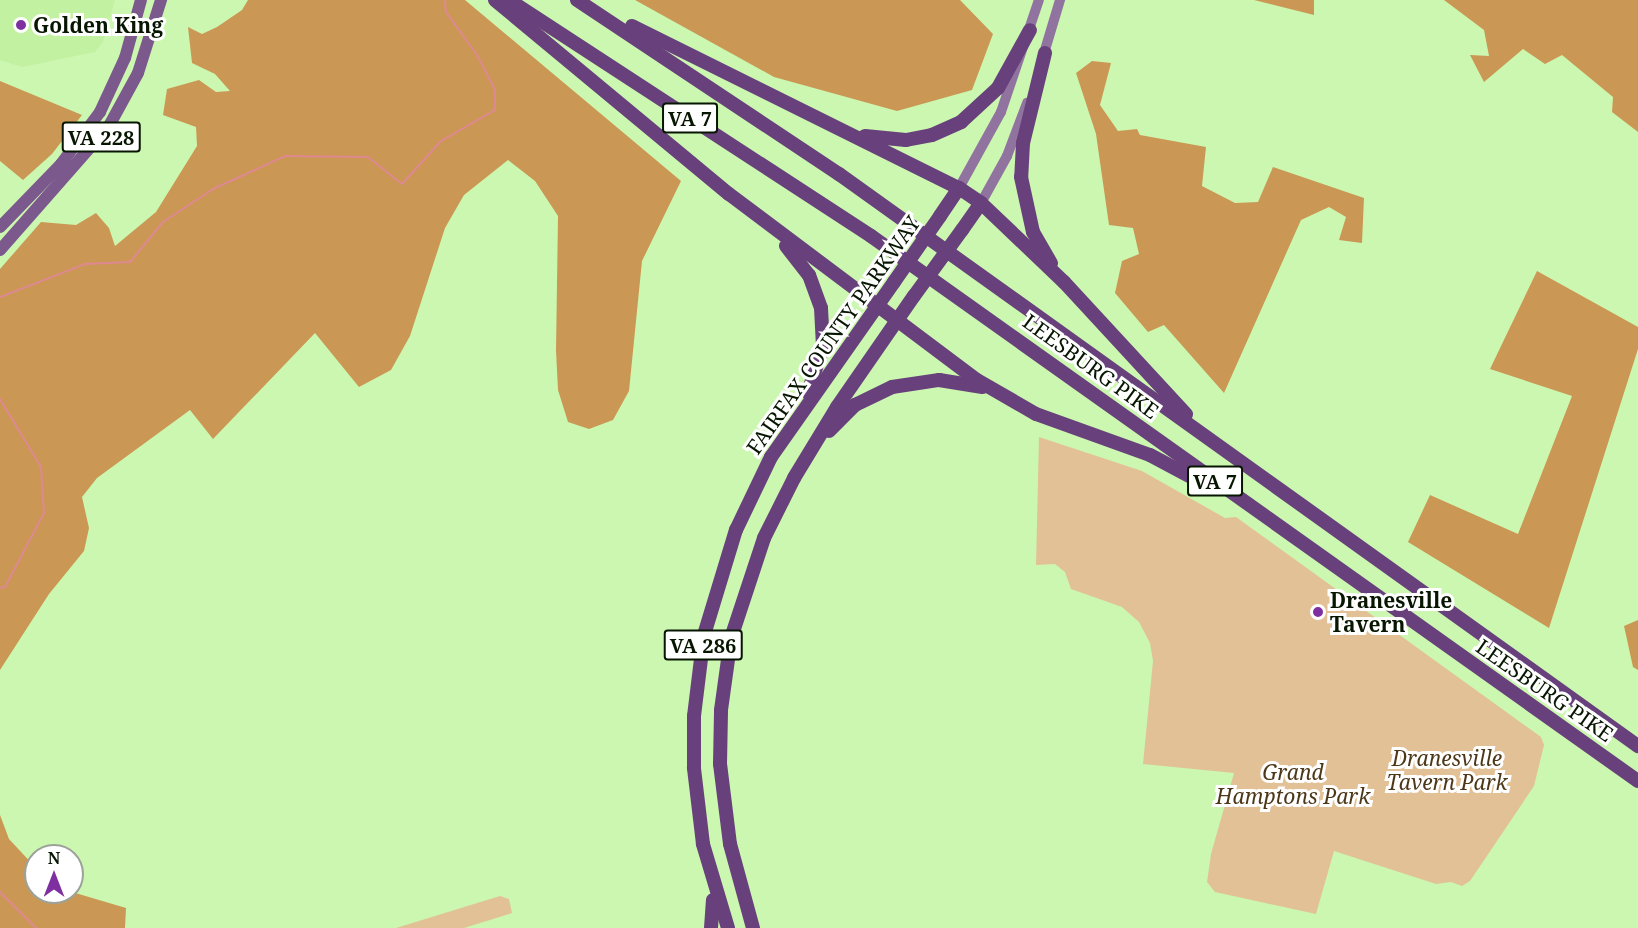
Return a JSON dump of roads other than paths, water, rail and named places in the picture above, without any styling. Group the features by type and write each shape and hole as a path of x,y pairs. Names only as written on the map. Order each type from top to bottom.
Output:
{"highway":[{"path":"495,0 729,194 897,322 999,393 1051,420 1157,459 1271,521"},
{"name":"LEESBURG PIKE","path":"509,0 871,237 1638,781"},
{"name":"LEESBURG PIKE","path":"577,0 767,124 1241,459 1638,746"},
{"path":"586,0 682,54 960,188 981,204 1064,282 1171,399 1241,459"},
{"path":"832,126 892,140 946,130 976,112 998,88 1030,30"},
{"path":"1044,53 1023,143 1021,177 1033,231 1064,282"},
{"name":"FAIRFAX COUNTY PARKWAY","path":"728,928 709,866 694,768 700,661 726,558 750,498 781,438 960,188"},
{"path":"729,194 802,264 821,308 823,337 818,367 807,396 781,438"},
{"name":"VA 286","path":"753,928 726,820 720,764 723,686 737,615 764,538 837,407 981,204"},
{"path":"808,456 855,405 892,387 922,381 953,381 999,393"},
{"path":"709,866 714,908 711,928"}],"main road":[{"name":"VA 228","path":"0,227 61,164 100,112 125,58 141,0"},
{"name":"VA 228","path":"0,250 110,126 138,72 161,0"},
{"path":"960,188 1001,112 1039,0"},
{"path":"981,204 1007,156 1044,53 1060,0"}],"waterway":[{"path":"0,297 85,264 130,262 163,222 213,189 285,156 368,157 402,184 441,141 495,110 495,90 477,55 446,12 445,0"},
{"path":"0,399 41,467 44,513 5,587 0,588"},
{"path":"0,892 36,928"}],"place":[{"name":"Golden King","path":"21,25"},
{"name":"Dranesville Tavern","path":"1318,612"}],"park label":[{"name":"Dranesville Tavern Park","path":"1447,770"},
{"name":"Grand Hamptons Park","path":"1293,784"}]}
